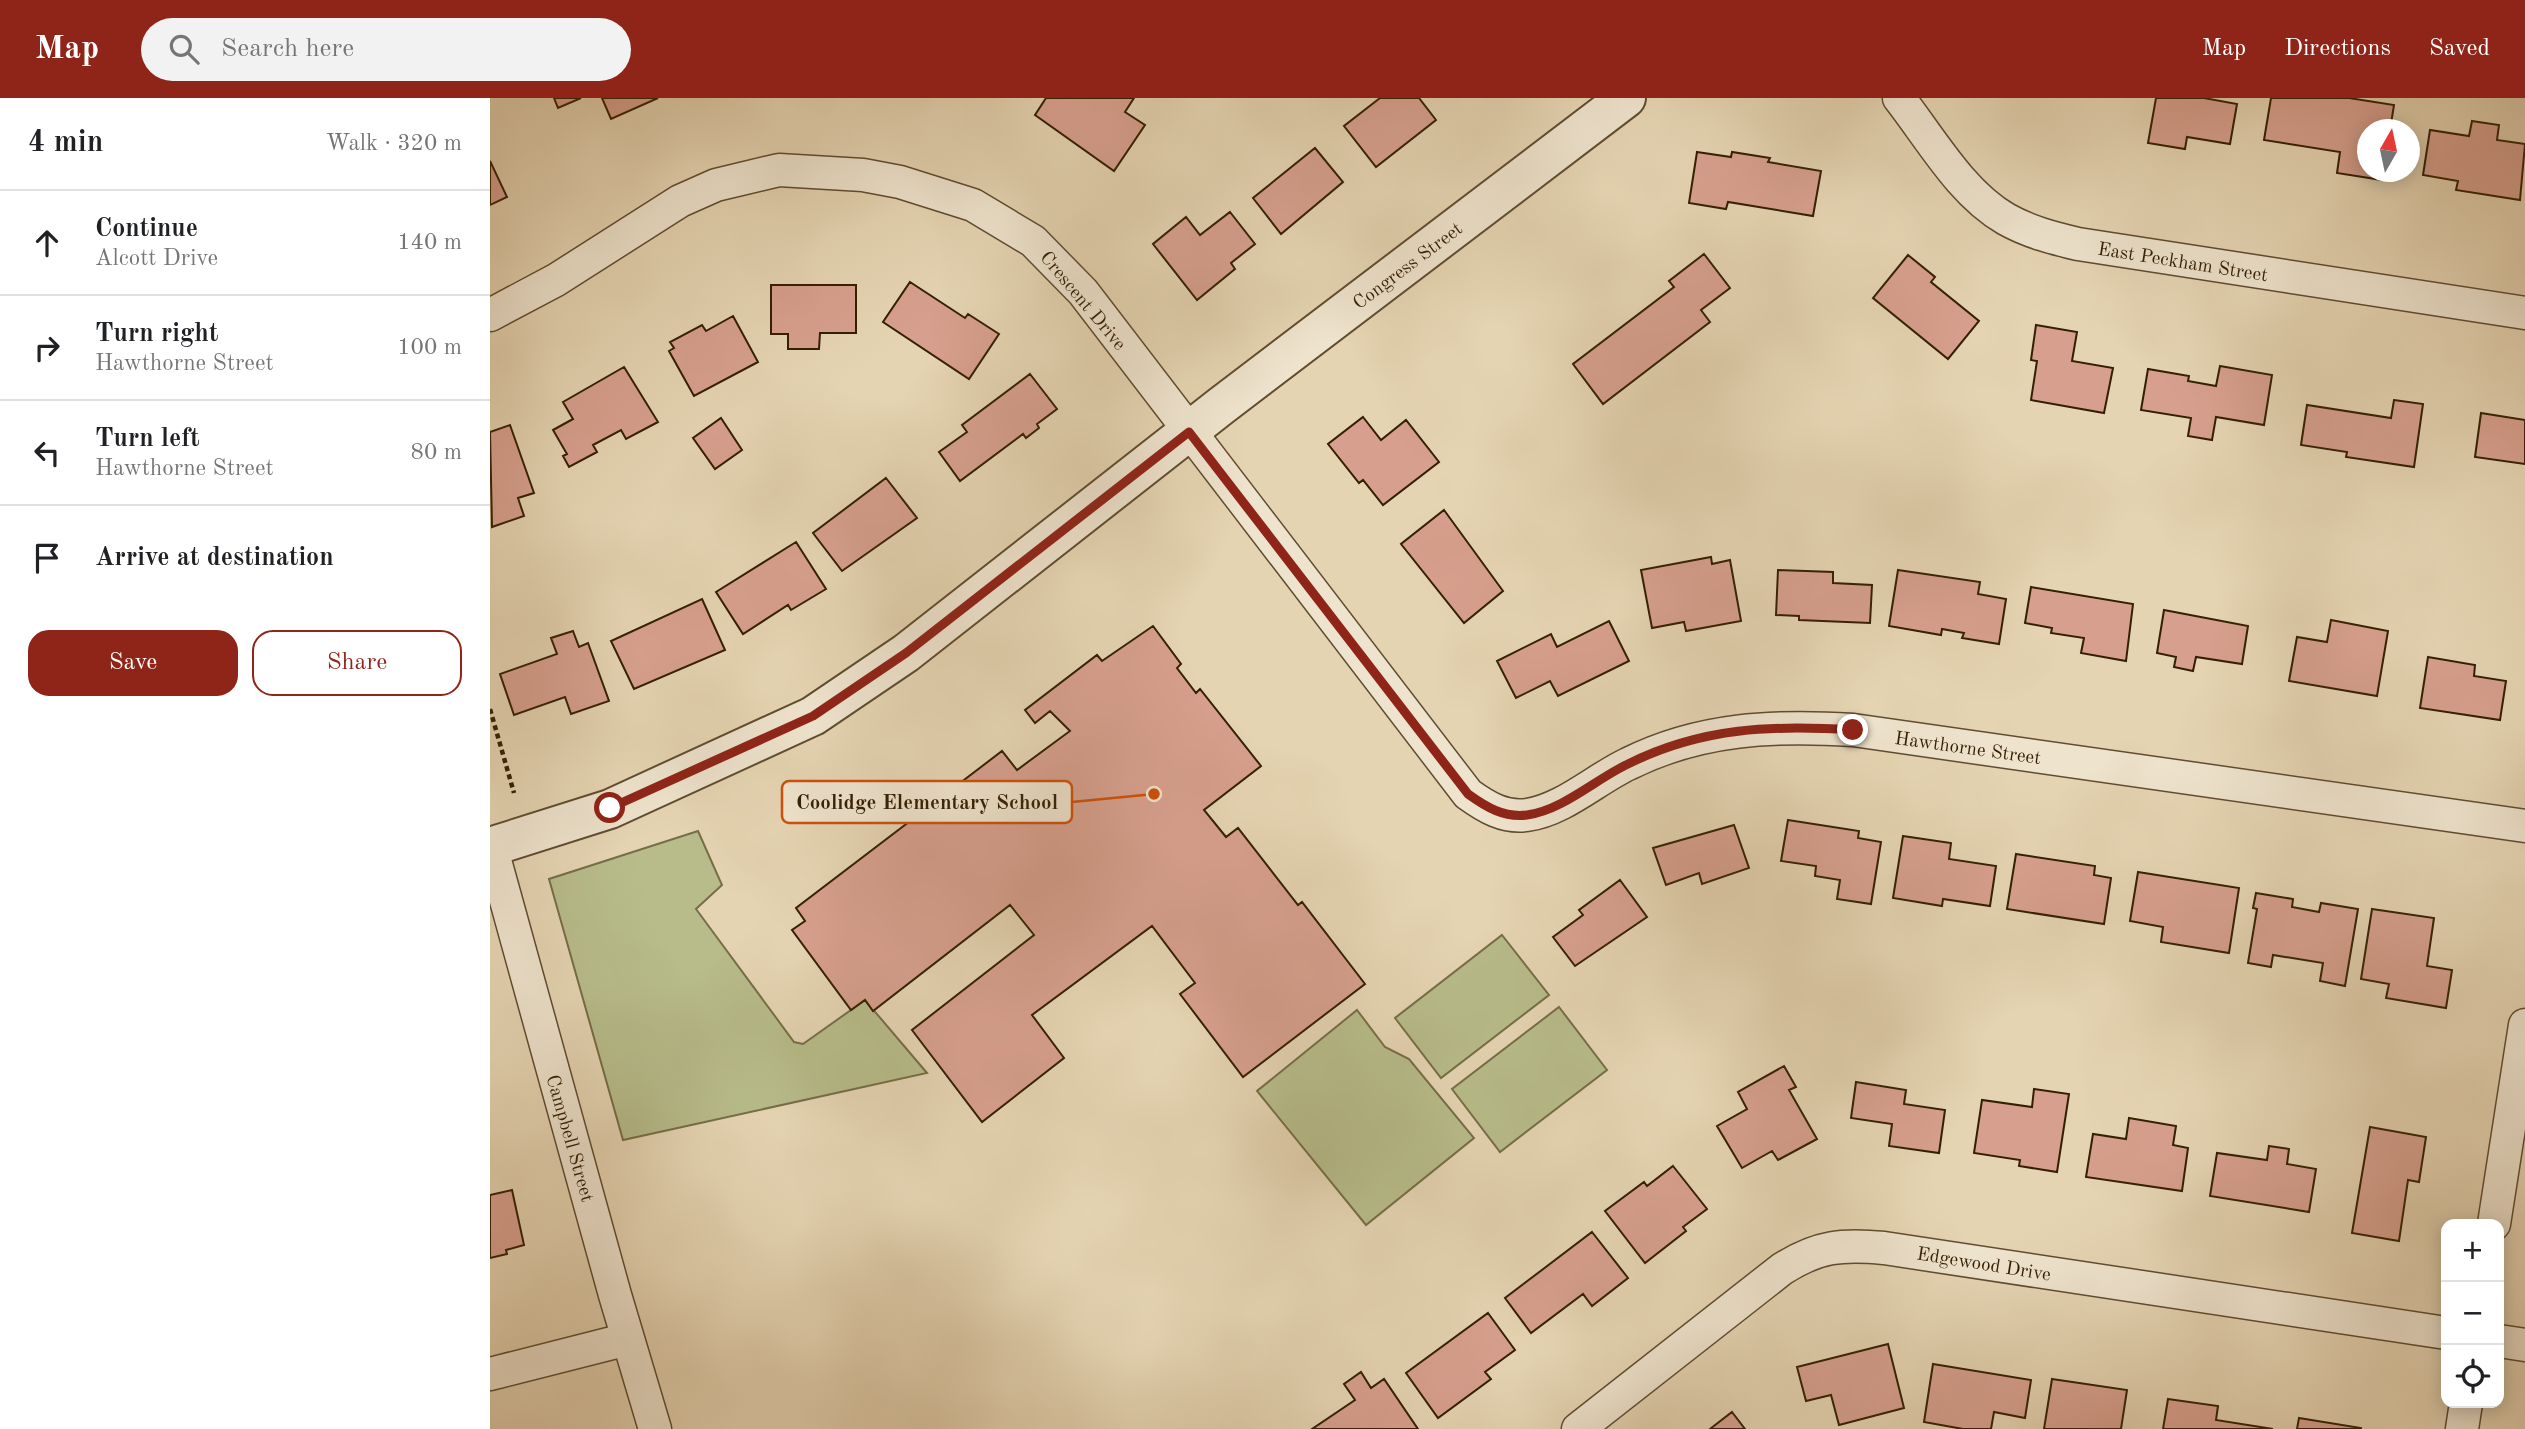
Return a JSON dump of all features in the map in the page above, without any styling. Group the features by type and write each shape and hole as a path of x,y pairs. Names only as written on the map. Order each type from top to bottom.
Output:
{"street":[{"name":"Congress Street","path":"490,847 610,808 813,716 906,653 1189,432 1626,98"},
{"name":"East Peckham Street","path":"1899,98 1969,188 2005,219 2032,232 2078,244 2525,313"},
{"name":"Crescent Drive","path":"490,315 556,280 680,201 716,186 779,170 863,175 936,191 973,205 1034,241 1083,292 1189,432"},
{"name":"Hawthorne Street","path":"1189,432 1468,794 1486,807 1506,814 1527,815 1548,808 1628,764 1666,748 1746,729 1787,726 1853,730 2525,826"},
{"name":"Campbell Street","path":"490,847 655,1429"},
{"path":"2495,1219 2525,1025"},
{"name":"Edgewood Drive","path":"1578,1429 1783,1269 1815,1250 1836,1247 1884,1248 2441,1332"},
{"path":"490,1374 628,1339"},
{"path":"2504,1342 2525,1345"},
{"path":"2462,1429 2465,1408"}],"path":[{"path":"490,709 514,793"}],"green space":[{"path":"698,831 722,885 696,909 794,1042 803,1044 865,1000 927,1073 623,1140 549,879"},
{"path":"1502,935 1549,995 1441,1078 1395,1018"},
{"path":"1559,1007 1607,1070 1500,1152 1452,1089"},
{"path":"1357,1010 1385,1047 1409,1059 1474,1138 1366,1225 1257,1091"}],"building":[{"path":"554,98 581,98 558,108"},
{"path":"602,98 658,98 611,119"},
{"path":"1046,98 1134,98 1125,112 1145,125 1114,171 1035,115"},
{"path":"1380,98 1419,98 1436,120 1376,167 1344,126"},
{"path":"2156,98 2204,98 2237,104 2230,144 2187,137 2185,149 2148,143"},
{"path":"2271,98 2349,98 2394,105 2392,119 2357,119 2357,176 2337,173 2340,152 2264,140"},
{"path":"2472,121 2499,125 2497,140 2525,144 2520,200 2456,190 2458,181 2423,175 2430,130 2469,136"},
{"path":"1315,148 1343,182 1281,234 1253,198"},
{"path":"1697,152 1731,157 1732,152 1770,158 1768,162 1821,171 1813,216 1728,202 1726,209 1689,203"},
{"path":"490,161 507,197 490,205"},
{"path":"1230,212 1255,244 1231,263 1235,269 1197,300 1153,244 1186,217 1200,235"},
{"path":"1704,254 1730,288 1701,310 1710,322 1603,404 1573,364 1674,287 1669,281"},
{"path":"1908,255 1935,277 1931,282 1979,321 1948,359 1873,298"},
{"path":"910,282 965,318 968,314 999,334 969,379 883,322"},
{"path":"771,285 856,285 856,333 820,333 819,349 788,349 788,334 771,334"},
{"path":"733,316 758,362 694,396 669,351 674,348 670,342 702,325 706,331"},
{"path":"2036,325 2077,332 2072,361 2113,368 2104,413 2031,400 2037,361 2031,360"},
{"path":"2220,366 2272,375 2264,425 2216,417 2212,440 2188,436 2191,418 2141,410 2148,369 2189,376 2188,381 2216,386"},
{"path":"624,367 658,422 626,439 621,430 593,445 597,452 569,467 563,456 567,454 553,430 573,419 563,402"},
{"path":"1030,374 1057,409 1037,424 1039,428 1026,438 1023,434 960,481 939,452 967,432 962,425"},
{"path":"2394,400 2423,404 2414,467 2346,457 2347,452 2301,445 2307,405 2391,418"},
{"path":"2481,413 2525,420 2525,464 2475,457"},
{"path":"1363,417 1381,440 1406,420 1439,462 1383,505 1363,480 1359,483 1328,444"},
{"path":"721,418 742,450 715,469 693,438"},
{"path":"510,425 534,493 518,498 524,516 492,527 490,432"},
{"path":"886,478 917,518 842,571 813,533"},
{"path":"1444,510 1503,591 1464,623 1401,544"},
{"path":"796,542 826,589 791,610 788,605 743,634 716,592"},
{"path":"1711,557 1712,564 1730,560 1741,621 1686,631 1684,622 1652,628 1641,570"},
{"path":"1778,570 1833,572 1833,583 1872,585 1870,623 1799,620 1799,616 1776,615"},
{"path":"1898,570 1980,582 1978,594 2006,599 1999,644 1962,638 1964,633 1942,629 1941,635 1889,626"},
{"path":"2031,587 2133,604 2126,661 2081,653 2084,638 2051,633 2052,628 2025,623"},
{"path":"702,599 725,650 634,689 611,641"},
{"path":"2164,610 2248,626 2242,664 2196,657 2193,671 2174,667 2176,657 2157,653"},
{"path":"2331,620 2388,631 2377,696 2289,681 2297,637 2327,642"},
{"path":"1609,621 1629,661 1558,696 1550,681 1516,698 1497,661 1551,634 1557,647"},
{"path":"1153,626 1181,664 1177,668 1196,693 1200,689 1261,766 1204,810 1226,837 1238,828 1298,905 1302,902 1365,984 1243,1077 1180,994 1195,983 1152,926 1032,1015 1064,1058 982,1122 912,1030 1034,935 1010,905 873,1011 865,1000 851,1010 792,930 805,921 796,908 1002,751 1017,770 1070,731 1050,711 1035,723 1025,710 1097,655 1102,661"},
{"path":"573,631 579,647 588,643 609,701 571,714 565,697 514,715 500,674 557,654 551,638"},
{"path":"2428,657 2475,665 2474,676 2506,681 2500,720 2420,708"},
{"path":"1788,820 1859,831 1858,838 1881,842 1871,904 1837,899 1840,880 1815,876 1816,866 1781,861"},
{"path":"1734,825 1749,868 1702,884 1699,873 1666,885 1653,848"},
{"path":"1903,836 1951,843 1949,859 1996,866 1990,906 1943,899 1942,906 1893,898"},
{"path":"2016,854 2095,866 2094,875 2111,878 2104,924 2007,909"},
{"path":"2138,872 2239,888 2229,953 2161,942 2163,927 2130,921"},
{"path":"1620,880 1647,917 1575,966 1553,937 1583,915 1579,910"},
{"path":"2256,893 2293,899 2292,907 2319,912 2321,903 2358,909 2345,986 2320,981 2323,963 2273,955 2271,967 2248,963 2257,909 2253,908"},
{"path":"2372,909 2434,918 2427,966 2452,970 2446,1008 2386,998 2389,984 2361,979"},
{"path":"1784,1066 1796,1087 1789,1090 1817,1139 1778,1160 1772,1151 1742,1168 1717,1126 1747,1109 1738,1092"},
{"path":"1856,1082 1906,1090 1904,1104 1945,1110 1939,1153 1889,1146 1892,1124 1851,1118"},
{"path":"2034,1089 2069,1094 2057,1172 2019,1166 2020,1160 1974,1153 1982,1100 2032,1107"},
{"path":"2129,1118 2176,1126 2173,1145 2188,1148 2182,1191 2086,1177 2093,1134 2126,1139"},
{"path":"2370,1127 2426,1137 2419,1182 2408,1180 2399,1241 2352,1233"},
{"path":"2269,1146 2289,1149 2287,1164 2316,1169 2309,1212 2210,1196 2217,1153 2267,1160"},
{"path":"1673,1166 1707,1209 1683,1227 1686,1231 1645,1263 1605,1211 1644,1182 1647,1186"},
{"path":"512,1190 524,1245 506,1250 507,1254 490,1258 490,1195"},
{"path":"1592,1232 1628,1278 1592,1306 1583,1294 1531,1333 1505,1298"},
{"path":"1488,1313 1515,1350 1485,1372 1491,1379 1438,1418 1406,1373"},
{"path":"1888,1344 1904,1408 1839,1425 1831,1395 1806,1401 1797,1367"},
{"path":"1933,1364 2031,1380 2025,1418 1994,1412 1991,1429 1963,1429 1924,1422"},
{"path":"1361,1372 1371,1388 1384,1379 1418,1429 1312,1429 1355,1400 1344,1384"},
{"path":"2052,1379 2127,1390 2121,1429 2044,1429"},
{"path":"2168,1399 2218,1406 2216,1420 2273,1429 2163,1429"},
{"path":"1732,1412 1745,1429 1710,1429"},
{"path":"2299,1418 2361,1428 2361,1429 2297,1429"}],"place":[{"name":"Coolidge Elementary School","path":"1154,794"}],"route":[{"path":"610,808 813,716 906,653 1189,432 1468,794 1486,807 1506,814 1527,815 1548,808 1628,764 1705,736 1787,726 1853,730"}]}
